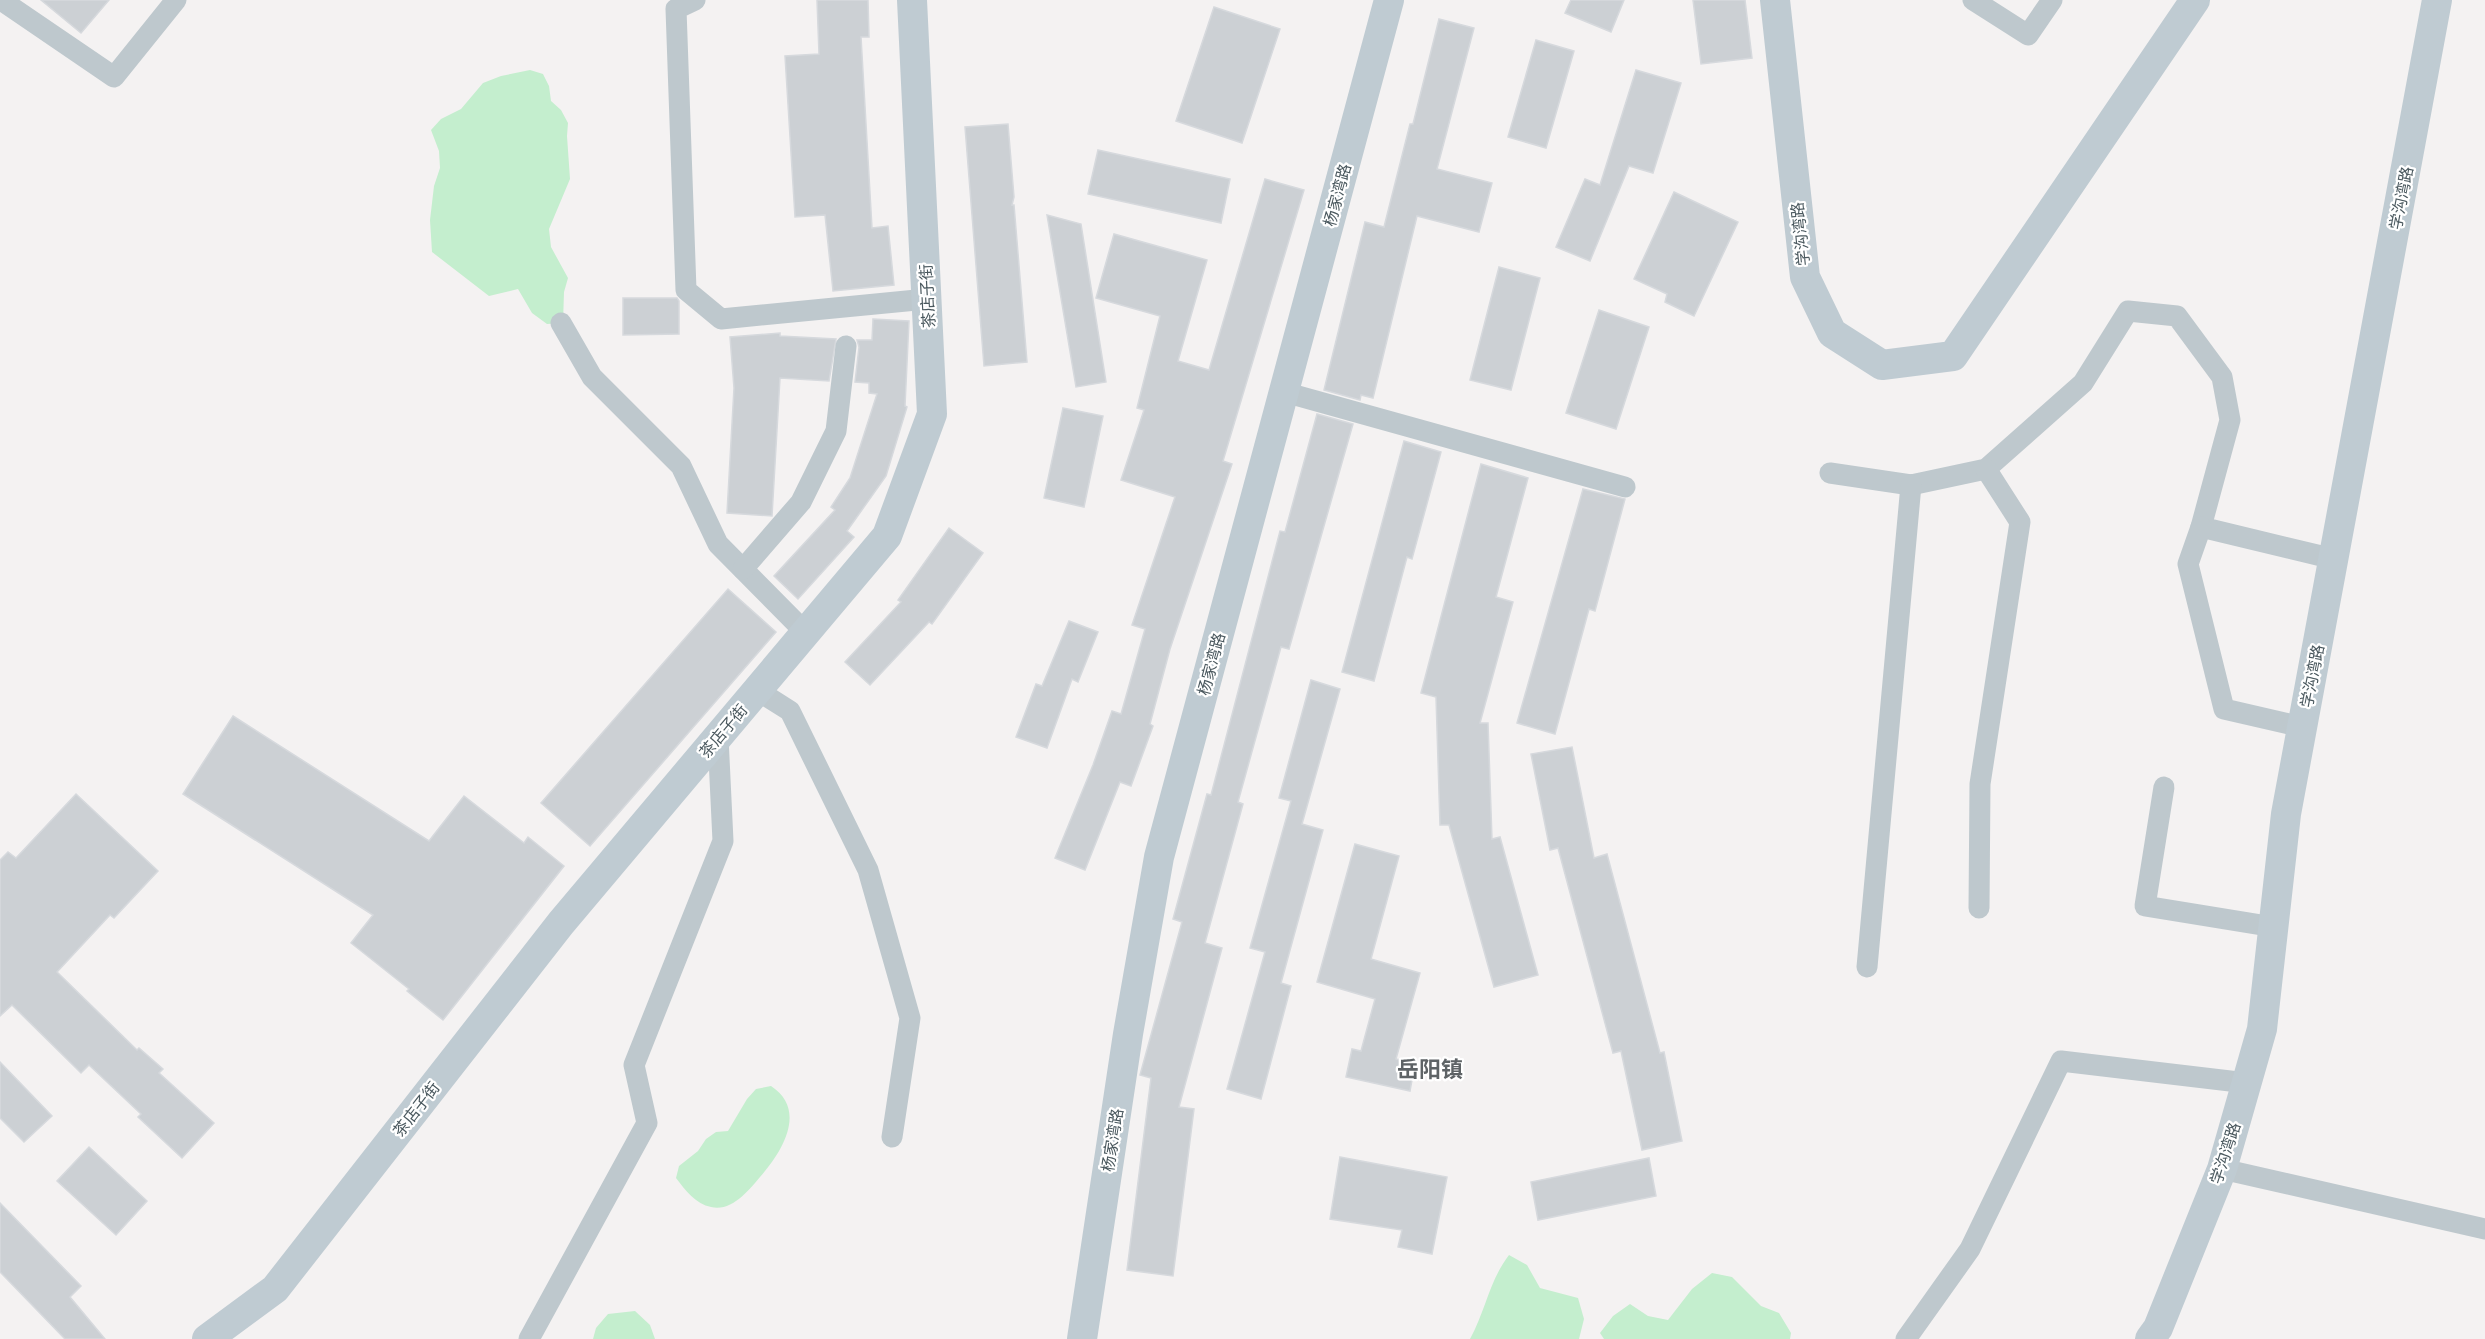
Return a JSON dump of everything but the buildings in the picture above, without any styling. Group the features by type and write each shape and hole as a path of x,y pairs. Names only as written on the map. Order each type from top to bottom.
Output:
{"street":[{"path":"1,0 114,76 176,0"},
{"path":"695,0 676,9 686,290 721,319 927,299"},
{"name":"茶店子街","path":"207,1339 275,1289 561,923 888,536 932,414 912,0"},
{"name":"杨家湾路","path":"1082,1339 1128,1034 1159,857 1389,0"},
{"name":"学沟湾路","path":"1775,0 1805,277 1832,333 1882,365 1953,356 2195,0"},
{"path":"1973,0 2028,35 2052,0"},
{"name":"学沟湾路","path":"2150,1339 2158,1328 2222,1168 2262,1029 2286,814 2437,0"},
{"path":"1830,473 1911,485 1986,469 2083,383 2128,311 2177,316 2222,377 2230,420 2201,527 2188,564 2224,709 2302,727"},
{"path":"561,323 592,377 681,465 718,544 806,633"},
{"path":"743,569 801,502 836,431 846,346"},
{"path":"1284,392 1625,488"},
{"path":"1979,908 1980,784 2020,522 1986,469"},
{"path":"1867,967 1911,485"},
{"path":"2201,527 2334,560"},
{"path":"758,690 790,711 868,870 909,1018 892,1137"},
{"path":"529,1339 647,1123 634,1065 723,840 718,737"},
{"path":"2164,787 2145,906 2274,927"},
{"path":"1906,1339 1970,1249 2061,1061 2247,1083"},
{"path":"2222,1168 2485,1229"}],"green space":[{"path":"530,70 543,74 549,86 551,101 561,110 568,123 570,179 549,229 551,247 568,278 564,292 563,323 547,324 532,313 518,289 489,296 432,252 430,220 434,186 440,168 439,151 431,130 441,119 461,109 483,83 501,76"},
{"path":"771,1086 782,1096 788,1107 790,1119 788,1131 776,1156 751,1188 733,1203 719,1208 700,1203 676,1178 679,1166 698,1151 706,1139 716,1132 728,1131 747,1099 756,1089"},
{"path":"1509,1255 1527,1265 1540,1288 1578,1298 1584,1319 1579,1339 1470,1339 1492,1285"},
{"path":"1712,1273 1732,1277 1761,1306 1779,1313 1791,1333 1790,1339 1604,1339 1600,1333 1613,1316 1630,1304 1648,1316 1668,1320 1692,1289"},
{"path":"635,1311 650,1325 655,1339 593,1339 596,1328 608,1314"}],"district":[{"name":"岳阳镇","path":"1430,1069"}]}
